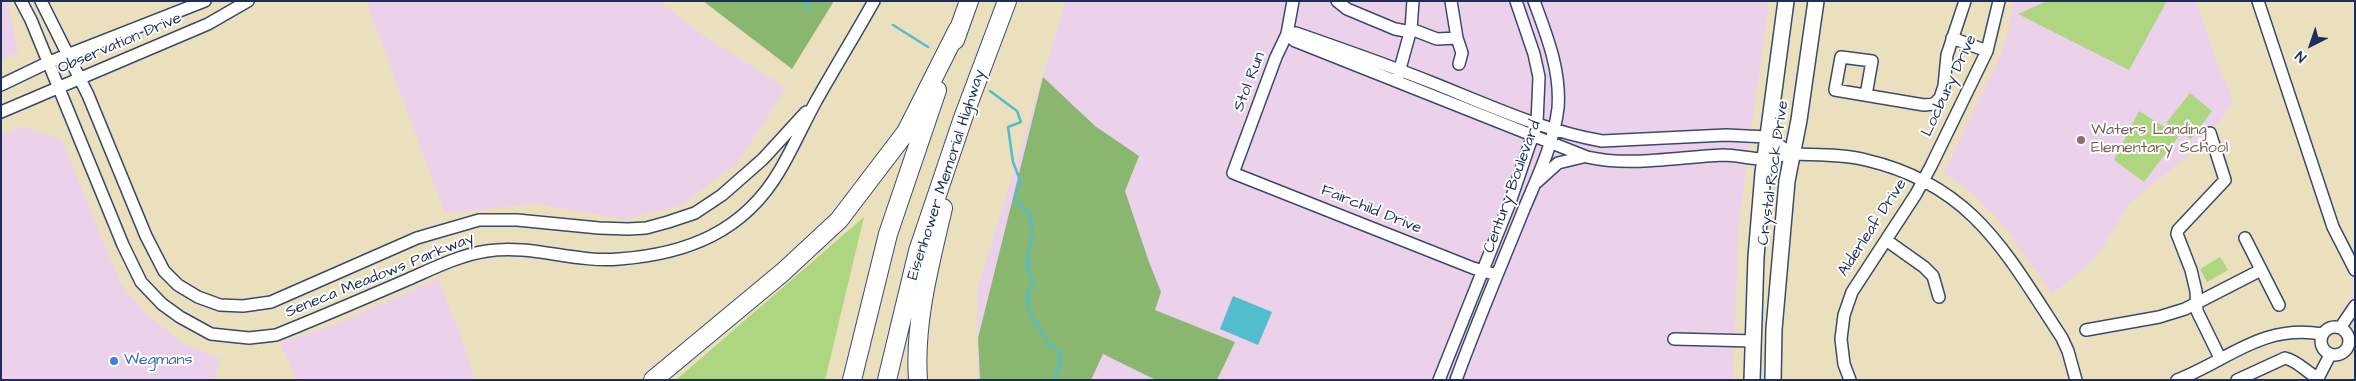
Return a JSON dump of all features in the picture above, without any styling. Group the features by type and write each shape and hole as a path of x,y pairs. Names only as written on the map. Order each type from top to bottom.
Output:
{"highway":[{"path":"852,380 888,234 969,1"},
{"name":"Eisenhower Memorial Highway","path":"887,380 918,251 963,118 1007,1"},
{"path":"654,380 783,272 840,220 906,132 958,29"},
{"path":"918,380 917,363 921,314 963,118"}],"main road":[{"name":"Crystal Rock Drive","path":"1752,380 1756,257 1768,137 1786,1"},
{"name":"Crystal Rock Drive","path":"1773,380 1774,328 1783,218 1791,154 1799,120 1816,1"}],"street":[{"name":"Seneca Meadows Parkway","path":"21,1 49,62 123,245 141,282 162,304 196,328 211,334 249,338 276,335 444,264 488,251 519,250 617,260 673,252 706,239 728,227 757,204 780,171 815,104 874,1"},
{"name":"Seneca Meadows Parkway","path":"41,1 69,55 146,236 164,271 178,285 198,297 220,305 243,306 271,302 416,238 479,220 517,220 599,228 646,228 695,213 722,195 763,159 815,104"},
{"name":"Observation Drive","path":"1,85 49,62 205,1"},
{"name":"Observation Drive","path":"1,112 208,24 248,1"},
{"name":"Stol Run","path":"1233,173 1276,57 1287,34 1293,1"},
{"path":"1337,1 1346,9 1395,29 1406,31 1412,29 1437,39 1457,38"},
{"path":"1398,75 1412,29 1413,1"},
{"path":"1451,1 1457,38 1462,53 1459,64"},
{"name":"Century Boulevard","path":"1438,380 1509,206 1537,123 1539,78 1534,54 1516,1"},
{"name":"Century Boulevard","path":"1456,380 1477,322 1533,187 1554,128 1558,108 1557,76 1551,47 1534,1"},
{"path":"1866,95 1924,105 1934,104 1940,98 1944,86 1947,55 1965,1"},
{"name":"Locbury Drive","path":"1922,180 1987,51 1999,1"},
{"path":"2258,1 2333,226 2355,270"},
{"path":"1287,34 1296,33 1398,75 1549,143 1587,157 1619,162 1725,155 1766,159 1791,154 1865,159 1903,171 1944,192 1965,207 1981,222 1998,243 2062,338 2076,380"},
{"path":"1952,38 1987,51"},
{"path":"1398,75 1568,134 1602,141 1726,135 1768,137 1791,154"},
{"path":"2210,133 2225,180 2178,230 2177,234 2191,270 2198,302 2197,311 2220,358"},
{"path":"1533,187 1546,171 1558,162 1587,157"},
{"name":"Fairchild Drive","path":"1233,173 1497,276"},
{"name":"Alderleaf Drive","path":"1850,380 1844,364 1842,339 1844,315 1855,286 1886,240 1922,180"},
{"path":"2246,238 2280,306"},
{"path":"1886,240 1924,267 1933,276 1939,297"},
{"path":"2086,330 2186,309 2261,270"},
{"path":"2340,328 2355,306"},
{"path":"2176,380 2265,338 2282,333 2294,331 2322,334 2332,327 2340,328 2349,338 2347,348 2340,354 2330,354 2321,346 2322,334"},
{"path":"1674,339 1754,341"},
{"path":"2237,380 2285,358 2299,364 2318,379 2330,354"}],"shaded area":[{"path":"1,1 8,1 18,52 1,60"},
{"path":"366,1 659,1 703,35 786,88 737,164 680,206 624,219 535,204 445,213"},
{"path":"1066,1 1769,1 1739,221 1733,380 978,380 977,290"},
{"name":"Waters Landing Elementary School","path":"2013,1 2196,1 2217,63 2232,97 2231,105 2212,132 2190,154 2130,203 2102,248 2090,263 2052,294 1997,217 1968,190 1943,173 2002,52 2008,32"},
{"path":"22,126 62,140 121,284 147,315 183,343 221,359 214,380 1,380 1,135"},
{"path":"438,279 461,336 475,380 297,380 280,343 338,323"}],"green space":[{"path":"703,1 834,1 792,69"},
{"path":"2047,1 2167,1 2129,70 2018,14"},
{"path":"1043,77 1095,126 1139,156 1125,191 1161,292 1155,310 1235,342 1217,380 1156,380 1103,354 1091,380 980,380 978,338"},
{"path":"2190,93 2212,111 2191,139 2166,123"},
{"path":"2139,111 2179,136 2144,182 2114,160"},
{"path":"864,217 825,380 676,380"},
{"path":"2220,257 2228,270 2207,282 2200,269"}],"water":[{"path":"1233,296 1272,312 1258,345 1220,329"}],"waterway":[{"path":"804,1 811,9"},
{"path":"893,25 928,47"},
{"path":"990,91 1017,111 1021,122 1008,127 1013,162 1020,180 1014,201 1029,212 1033,231 1027,266 1033,281 1027,296 1029,310 1049,345 1060,352 1059,367 1054,380"}],"place":[{"name":"Waters Landing Elementary School","path":"2081,140"},
{"name":"Wegmans","path":"114,361"}]}
